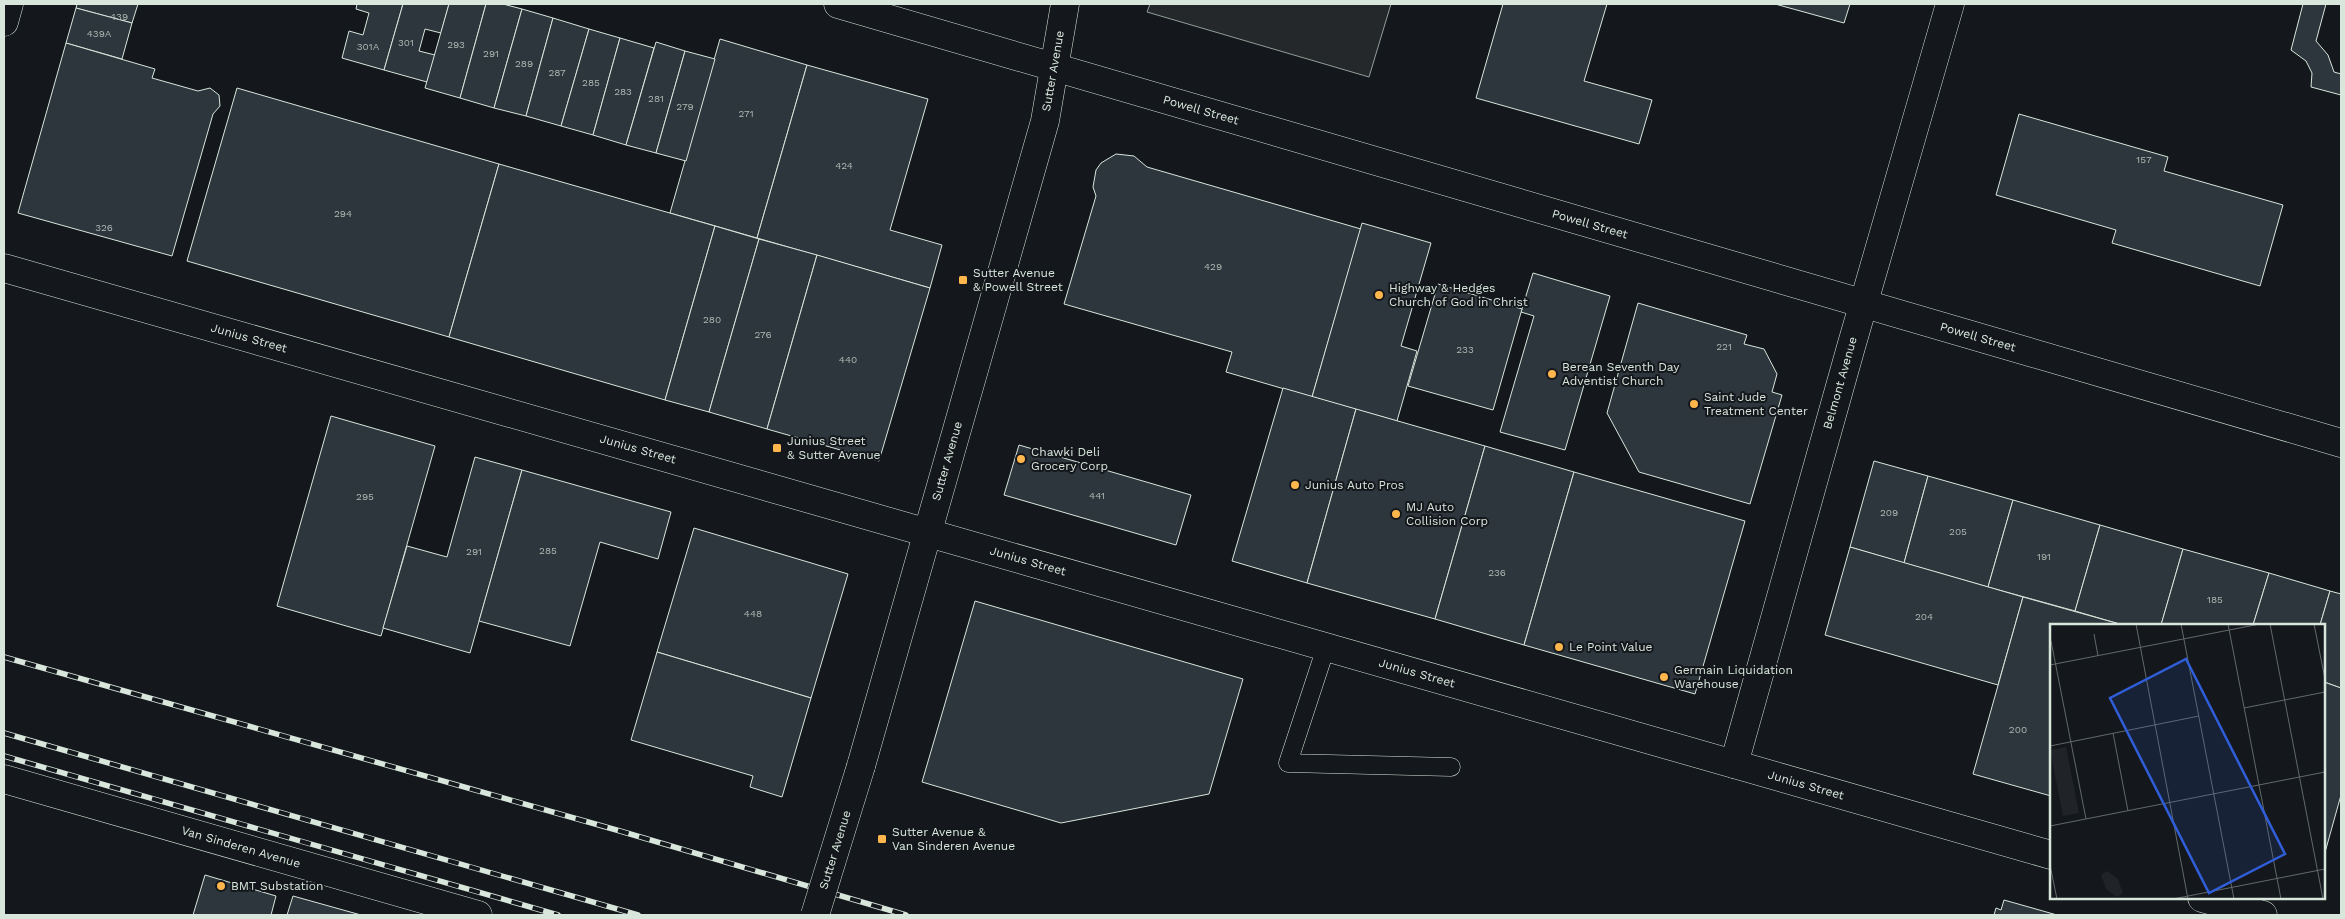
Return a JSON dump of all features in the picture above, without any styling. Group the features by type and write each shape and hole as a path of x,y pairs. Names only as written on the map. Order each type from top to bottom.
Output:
{"street":[{"path":"4,22 9,4"},
{"name":"Powell Street","path":"838,4 2341,443"},
{"name":"Sutter Avenue","path":"815,915 861,766 1045,121 1065,4"},
{"name":"Belmont Avenue","path":"1734,764 1863,304 1950,4"},
{"name":"Junius Street","path":"4,268 2050,855"},
{"name":"Van Sinderen Avenue","path":"4,780 478,915"},
{"path":"2206,899 2263,915"}],"lane":[{"path":"1326,646 1288,763 1451,767"}],"shaded area":[{"path":"1150,4 1391,4 1369,77 1147,12"}],"building":[{"path":"77,4 138,4 132,23 76,8"},
{"path":"357,4 403,4 384,70 342,58 349,31 363,35 369,13 356,9"},
{"path":"403,4 449,4 441,33 425,29 419,51 435,55 427,82 384,70"},
{"path":"449,4 486,4 460,98 425,88"},
{"path":"486,4 503,4 522,9 494,108 460,98"},
{"path":"1503,4 1607,4 1584,81 1652,100 1639,144 1476,98"},
{"path":"1775,4 1850,4 1844,23"},
{"path":"2303,4 2326,4 2316,41 2328,55 2334,72 2341,74 2341,95 2311,87 2312,73 2306,61 2291,50"},
{"path":"76,8 132,23 122,59 66,43"},
{"path":"522,9 553,18 526,116 494,108"},
{"path":"553,18 589,29 561,126 526,116"},
{"path":"589,29 620,38 593,135 561,126"},
{"path":"620,38 654,48 626,145 593,135"},
{"path":"720,39 807,65 757,238 670,213"},
{"path":"656,42 685,51 656,153 626,145"},
{"path":"66,43 155,69 152,78 198,91 210,88 219,95 220,106 213,114 172,256 18,213"},
{"path":"685,51 715,59 686,161 656,153"},
{"path":"807,65 928,99 890,230 942,245 930,288 757,238"},
{"path":"237,88 499,164 449,337 187,261"},
{"path":"2019,114 2168,157 2164,171 2283,205 2260,286 2112,243 2116,230 1996,195"},
{"path":"1116,154 1134,156 1147,167 1361,229 1312,397 1226,372 1232,352 1064,304 1096,196 1093,187 1096,170 1101,163"},
{"path":"499,164 715,226 665,400 449,337"},
{"name":"Highway & Hedges Church of God in Christ","path":"1362,223 1431,243 1401,346 1417,351 1397,421 1312,397"},
{"path":"715,226 759,239 709,412 665,400"},
{"path":"759,239 817,255 767,429 709,412"},
{"path":"817,255 930,288 879,461 767,429"},
{"name":"Berean Seventh Day Adventist Church","path":"1533,273 1610,296 1565,450 1500,432 1534,316 1521,312"},
{"path":"1438,284 1522,309 1493,410 1408,386"},
{"name":"Saint Jude Treatment Center","path":"1638,303 1747,335 1744,344 1764,349 1777,374 1772,392 1782,395 1750,504 1639,472 1607,413"},
{"name":"Junius Auto Pros","path":"1283,388 1356,409 1307,583 1232,561"},
{"name":"MJ Auto Collision Corp","path":"1356,409 1485,446 1435,619 1307,583"},
{"path":"331,416 435,446 381,636 277,606"},
{"path":"1019,445 1191,495 1176,545 1004,495"},
{"path":"1485,446 1574,472 1524,645 1435,619"},
{"path":"475,457 522,470 470,653 383,628 407,546 447,557"},
{"path":"1874,461 1928,476 1904,563 1850,547"},
{"path":"522,470 671,512 658,559 600,542 570,646 479,621"},
{"path":"1574,472 1745,521 1695,694 1524,645"},
{"path":"1928,476 2013,500 1988,587 1904,563"},
{"path":"2013,500 2100,525 2075,611 1988,587"},
{"path":"2100,525 2183,549 2161,624 2120,624 2075,611"},
{"path":"694,528 848,574 811,698 657,652"},
{"path":"1850,547 2023,597 1998,685 1825,635"},
{"path":"2183,549 2269,573 2253,624 2161,624"},
{"path":"2269,573 2330,591 2320,624 2253,624"},
{"path":"2330,591 2341,594 2341,688 2325,682 2325,624 2320,624"},
{"path":"2023,597 2119,624 2050,624 2050,796 1973,774"},
{"path":"975,601 1243,679 1209,794 1061,823 922,782"},
{"path":"657,652 811,698 782,797 750,787 753,776 631,740"},
{"path":"2325,682 2341,688 2341,795 2325,852"},
{"name":"BMT Substation","path":"205,875 276,896 271,915 193,915"},
{"name":"BMT Substation","path":"293,896 361,915 287,915"},
{"path":"2004,900 2057,915 1994,915 1996,908 2001,910"}],"railway":[{"path":"4,657 620,831 906,915"},
{"path":"4,733 638,915"},
{"path":"4,756 558,915"}],"place":[{"name":"Sutter Avenue & Powell Street","path":"963,280"},
{"name":"Highway & Hedges Church of God in Christ","path":"1379,295"},
{"name":"Berean Seventh Day Adventist Church","path":"1552,374"},
{"name":"Saint Jude Treatment Center","path":"1694,404"},
{"name":"Junius Street & Sutter Avenue","path":"777,448"},
{"name":"Chawki Deli Grocery Corp","path":"1021,459"},
{"name":"Junius Auto Pros","path":"1295,485"},
{"name":"MJ Auto Collision Corp","path":"1396,514"},
{"name":"Le Point Value","path":"1559,647"},
{"name":"Germain Liquidation Warehouse","path":"1664,677"},
{"name":"Sutter Avenue & Van Sinderen Avenue","path":"882,839"},
{"name":"BMT Substation","path":"221,886"}]}
